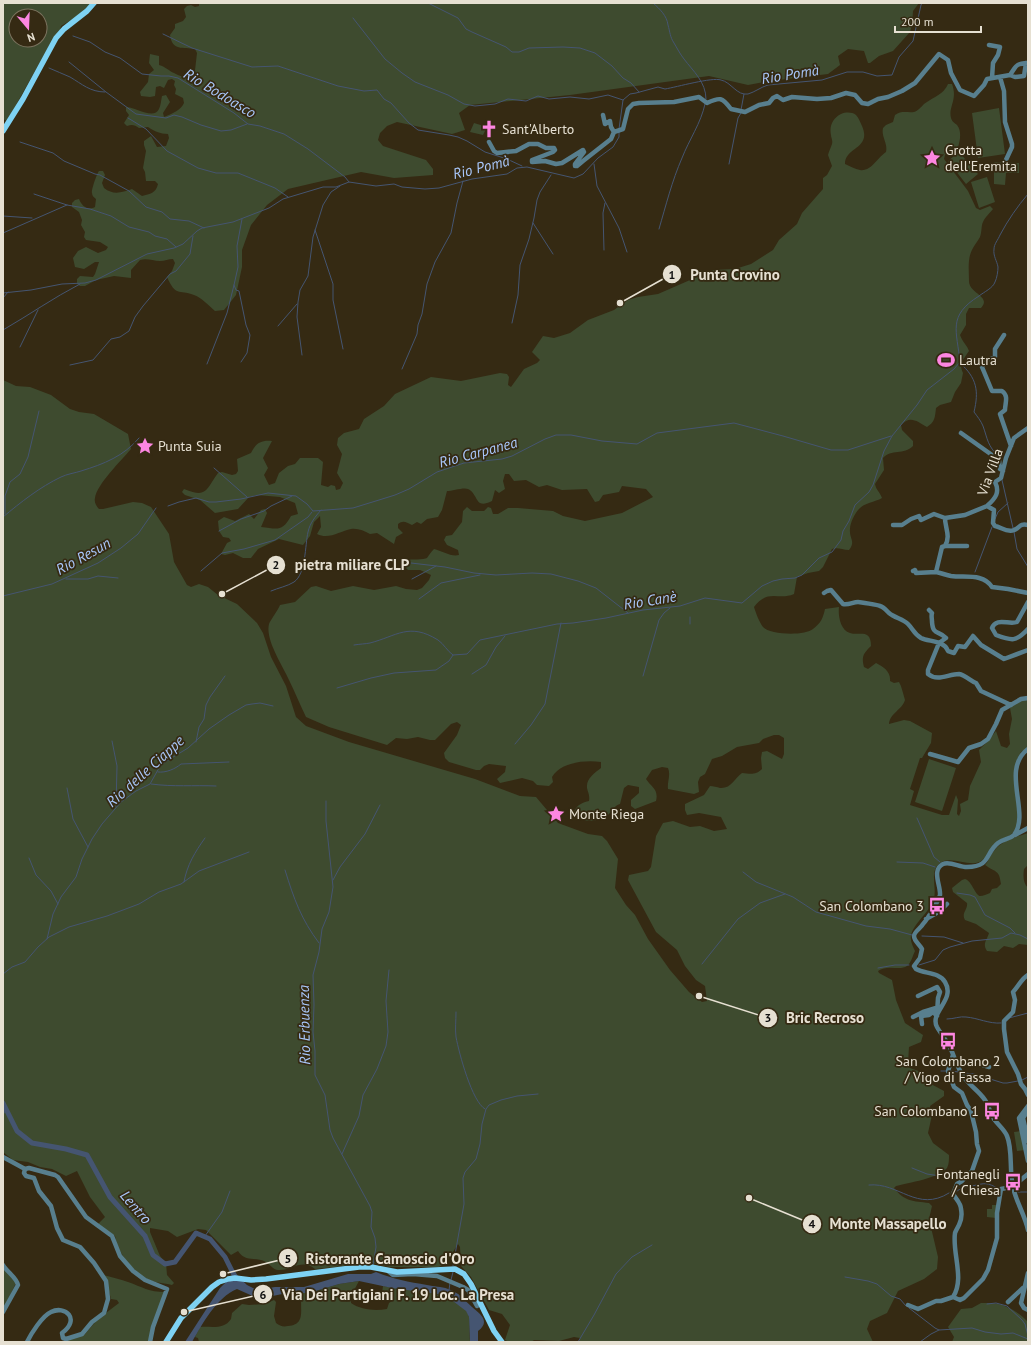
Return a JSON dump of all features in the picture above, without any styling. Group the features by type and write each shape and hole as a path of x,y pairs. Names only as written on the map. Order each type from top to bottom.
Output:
{"main road":[{"path":"3,131 23,99 56,38 64,29 94,3"},
{"path":"166,1342 181,1318 219,1282 235,1278 251,1280 371,1266 397,1272 451,1269 459,1270 471,1284 494,1331 502,1342"}],"street":[{"path":"989,45 1000,47 993,63 992,78"},
{"path":"489,142 494,151 500,153 516,151 529,144 538,144 546,148 555,149 553,152 532,160 532,162 545,161 556,164 562,163 582,150 584,152 575,164 575,166 577,166 611,139 617,131 624,128 628,109 631,105 639,102 674,102 699,97 706,103 714,99 719,99 728,104 730,109 744,112 759,105 768,104 777,96 783,100 792,97 818,99 831,98 846,93 855,95 862,103 868,104 880,98 899,93 915,83 939,54 949,61 951,73 961,91 975,96 984,85 986,79 1010,75 1016,77 1024,76 1027,63 1018,64 1010,75"},
{"path":"1000,77 1004,91 1005,122 1012,145 1005,162"},
{"path":"603,115 605,124 609,121 617,131"},
{"path":"1004,335 995,349 995,357 985,361 982,367 992,391 1002,391 1006,395 1004,402 1005,410 1000,414 1011,446"},
{"name":"Via Villa","path":"987,506 996,496 998,488 995,482 1002,478 1014,438 1028,428"},
{"path":"962,432 999,459 1000,469 1003,471"},
{"path":"893,525 902,526 918,516 921,520 934,514 945,518 965,515 987,506 994,510 993,523 995,526 1002,527 1006,530 1013,530 1020,525 1028,524"},
{"path":"936,572 942,547 945,546 948,540 945,518"},
{"path":"945,546 967,546"},
{"path":"913,571 915,570 916,573 936,572 952,576 977,577 992,587 1028,593"},
{"path":"824,593 831,590 843,604 847,605 859,602 879,605 909,625 916,635 924,640 939,643 946,647 948,651 954,653 958,646 965,647 973,636 981,645 1004,659 1028,650"},
{"path":"1028,602 1017,622 997,622 992,628 996,635 1012,640 1020,637 1028,629"},
{"path":"929,610 932,613 931,617 933,630 946,637 939,643 928,670 928,674 930,676 942,677 957,674 964,676 976,683 980,691 1011,705"},
{"path":"930,754 958,762 969,748 985,741 996,724 1002,710 1021,698 1028,698"},
{"path":"1014,835 1019,828 1022,817 1017,775 1018,764 1021,755 1028,749"},
{"path":"937,1013 947,997 948,991 946,984 943,979 938,976 918,970 914,966 920,958 922,949 916,940 915,934 940,895 937,874 939,867 943,864 967,867 984,863 999,843 1028,828"},
{"path":"926,919 940,911 947,904"},
{"path":"1028,975 1022,979 1013,992 1015,1000 1013,1012 1004,1021 1004,1029 1008,1052 1012,1063 1021,1084 1028,1095"},
{"path":"908,1305 918,1309 936,1301 953,1297 956,1293 957,1279 955,1233 960,1224 962,1210 960,1204 952,1194 957,1184 972,1171 980,1151 977,1144 971,1111 962,1093 954,1086 948,1071 952,1062 952,1055 946,1040 936,1025 938,998 940,992 937,987 918,996"},
{"path":"913,1017 936,1008 937,1013"},
{"path":"922,1024 921,1016 929,1015 932,1012 937,1013"},
{"path":"936,1061 980,1064 989,1067"},
{"path":"952,1062 964,1078 985,1100 993,1119 1007,1135 1012,1186 1015,1198 1028,1230"},
{"path":"1028,1106 1019,1118 1028,1162"},
{"path":"1028,1111 1023,1118 1028,1141"},
{"path":"1025,1126 1028,1120"},
{"path":"3,1157 25,1169 29,1168 58,1177 86,1217 112,1236 120,1256 133,1271 145,1280 167,1289 153,1327 150,1342"},
{"path":"25,1169 24,1173 26,1176 34,1178 39,1191 48,1202 63,1240 80,1247 94,1263 106,1281 108,1299 104,1312 92,1322 82,1334 66,1340 63,1338 62,1333 69,1328 71,1320 69,1314 59,1310 52,1311 31,1334 27,1342"},
{"path":"953,1297 960,1300 964,1298 986,1276 997,1238 997,1213 1001,1189 1012,1186 1028,1174"},
{"path":"3,1265 8,1273 16,1279 18,1284 3,1312"},
{"path":"388,1271 393,1275 413,1274 437,1276 468,1290 477,1306"},
{"path":"1028,1272 1021,1303 1024,1308 1028,1310"},
{"path":"1008,1302 1024,1286"}],"green space":[{"path":"3,3 92,3 76,17 61,26 60,31 54,37 48,48 48,8 8,8 8,48 48,48 7,121 3,119"},
{"path":"199,3 919,3 913,11 910,32 893,51 879,56 868,63 864,51 848,49 838,56 840,65 828,74 748,85 709,76 570,95 470,105 459,113 465,130 452,134 397,122 387,126 380,133 378,140 383,146 426,160 433,169 433,175 394,178 361,172 288,189 267,205 251,225 242,250 242,267 236,295 224,310 215,311 197,296 175,290 167,277 172,271 175,263 173,259 160,261 145,259 140,260 131,270 131,278 114,276 96,280 85,286 80,286 77,284 77,279 80,276 93,277 99,262 95,262 84,269 75,267 73,258 78,251 86,247 98,253 106,250 108,247 100,242 86,240 84,237 85,232 81,225 82,220 79,212 72,207 72,203 79,199 87,208 95,207 96,199 92,192 99,171 103,171 105,175 102,183 104,188 111,192 121,192 132,189 142,196 152,193 157,187 158,184 155,181 146,181 143,168 146,151 144,141 151,136 157,147 166,146 169,138 168,134 157,132 148,127 139,128 133,125 127,126 124,123 129,115 126,111 126,107 149,113 157,112 161,104 162,96 166,95 170,102 163,113 164,117 181,108 184,103 183,98 175,94 175,81 172,79 168,80 164,88 160,86 156,87 155,96 141,96 140,92 148,82 149,74 154,70 149,63 150,54 159,56 159,65 190,80 194,79 197,53 195,49 176,46 173,44 170,35 175,28 175,24 183,21 186,17 184,9 191,5 195,7 199,6"},
{"path":"948,84 952,84 954,90 954,99 950,114 953,121 959,127 960,136 958,147 945,155 944,159 968,191 976,208 980,210 990,206 993,209 984,220 980,237 971,252 969,260 970,285 972,289 982,298 984,304 981,308 969,308 966,314 966,325 960,335 969,351 961,364 963,373 961,383 951,402 940,405 936,408 934,419 927,427 914,420 907,420 901,425 902,430 913,441 913,446 906,450 886,455 883,458 884,470 875,484 882,498 864,505 856,513 850,527 852,544 849,550 836,548 832,549 823,567 819,571 797,577 794,594 788,596 769,596 759,601 754,607 759,620 763,627 767,630 796,634 809,631 816,627 822,618 825,609 839,607 839,618 844,629 853,634 864,634 869,637 871,646 864,655 864,667 868,669 876,663 884,668 888,672 890,681 894,683 899,682 905,700 890,720 889,724 904,720 910,721 932,733 931,743 922,758 920,758 910,789 914,791 910,805 942,815 949,815 956,795 958,800 957,814 959,816 961,811 960,804 968,800 970,786 981,762 979,750 996,731 1001,746 1007,748 1010,744 1009,734 1012,719 1010,708 1016,703 1028,700 1028,748 1021,752 1017,759 1019,816 1018,823 1013,833 994,844 985,858 979,862 972,863 948,860 937,866 934,875 934,898 929,908 912,931 911,942 915,951 911,961 907,966 901,968 885,968 878,971 892,980 896,1000 905,1023 923,1035 921,1042 909,1047 908,1063 910,1068 924,1073 931,1084 944,1091 944,1096 930,1106 932,1115 928,1133 933,1143 949,1155 949,1163 947,1168 937,1175 896,1186 894,1188 902,1196 910,1200 929,1203 932,1206 929,1219 938,1257 937,1269 924,1279 898,1291 887,1313 870,1321 867,1329 873,1342 579,1342 580,1338 574,1337 559,1341 534,1340 531,1342 509,1342 505,1340 510,1325 502,1314 489,1310 471,1277 461,1266 460,1247 458,1244 446,1263 439,1267 390,1267 372,1263 315,1269 310,1266 301,1265 278,1270 262,1260 244,1257 238,1251 231,1255 206,1230 198,1229 177,1237 168,1231 150,1228 150,1232 160,1256 166,1263 167,1275 174,1283 172,1285 156,1282 141,1276 122,1255 115,1236 98,1224 105,1217 90,1197 77,1171 66,1176 52,1169 40,1167 28,1162 13,1160 3,1152 3,380 16,386 30,387 51,395 70,409 94,414 128,434 131,449 100,486 95,498 96,505 99,509 103,509 133,502 142,503 151,507 169,534 174,562 187,585 191,587 199,584 208,587 218,595 237,604 257,623 263,633 271,657 286,686 296,717 306,726 349,742 475,779 520,796 536,797 558,823 588,834 602,836 607,841 618,859 615,888 626,905 635,915 648,939 670,970 689,992 702,1002 707,1001 705,986 696,980 685,966 677,950 656,932 628,880 629,875 648,871 651,867 656,836 663,823 673,821 690,827 700,826 714,831 727,829 721,817 699,813 687,815 685,804 704,795 710,786 724,788 730,785 742,773 753,774 760,771 762,769 762,752 767,751 782,759 784,754 784,738 779,735 774,735 763,739 759,743 737,747 722,756 712,759 705,774 700,777 698,782 699,792 694,794 668,789 668,768 662,767 652,770 646,779 654,788 657,797 656,801 635,809 631,806 631,800 639,793 639,787 628,785 624,788 620,804 609,814 600,819 590,821 585,820 576,817 573,814 579,805 589,801 587,784 591,776 601,768 601,762 588,761 567,765 556,772 552,777 553,782 549,786 537,785 533,781 522,778 500,783 497,779 505,772 506,766 489,764 480,770 476,770 449,762 445,758 444,753 457,735 461,725 457,722 451,724 435,740 418,737 407,739 396,738 387,745 329,727 306,717 275,653 268,630 269,624 280,605 295,602 311,587 316,586 331,591 353,586 374,590 396,586 417,590 422,588 429,580 431,575 420,570 408,570 404,566 406,560 425,559 434,549 450,555 459,555 458,550 447,545 444,540 446,536 452,535 462,522 463,511 467,507 472,511 484,511 488,507 491,508 493,514 498,514 508,508 553,511 563,516 585,521 622,513 653,497 646,489 622,486 619,492 603,495 599,501 595,502 587,489 562,490 547,485 539,487 526,480 514,481 509,474 505,474 503,481 505,489 499,493 495,490 492,501 486,503 482,504 479,502 474,494 468,489 464,488 447,491 442,510 438,517 427,519 421,524 417,522 412,525 401,522 398,524 398,528 403,533 396,537 394,544 377,533 370,534 356,529 347,530 330,536 321,536 317,534 321,527 320,516 314,522 310,536 303,545 279,539 258,549 251,558 243,558 233,553 225,555 221,554 227,543 231,541 229,538 223,537 219,531 218,521 224,517 235,521 249,514 254,519 261,510 265,509 267,513 261,527 276,529 285,525 291,516 298,514 295,503 280,497 257,495 249,497 238,509 215,513 200,500 185,495 182,492 184,489 201,493 208,488 218,473 222,472 232,475 236,474 238,471 237,459 251,453 259,443 268,441 272,441 263,458 268,468 264,475 269,485 275,483 279,473 288,466 295,464 300,458 318,458 323,462 321,485 328,487 331,485 335,486 336,490 340,489 343,483 337,473 342,454 337,445 338,438 344,433 359,429 364,419 384,406 395,394 431,377 461,381 500,373 507,374 509,377 508,385 511,387 524,369 540,360 532,352 543,336 554,338 570,333 588,320 614,310 628,300 658,294 713,270 735,269 751,264 773,250 779,240 797,224 802,213 823,189 823,178 827,175 832,166 828,155 832,143 831,125 836,118 841,114 853,113 859,119 864,134 864,139 861,144 849,154 846,158 845,164 858,170 868,169 886,152 883,128 893,122 895,115 904,112 917,111 924,104 941,93"},
{"path":"999,108 1005,154 978,158 972,113"},
{"path":"474,123 487,127 483,135 470,132"},
{"path":"959,152 978,174 966,184 948,161"},
{"path":"994,162 1019,163 1019,173 1006,173 1005,185 994,184"},
{"path":"987,177 995,202 979,208 971,182"},
{"path":"929,759 956,768 942,811 915,802"},
{"path":"1028,833 1028,865 1024,869 1024,882 1028,888 1028,945 1019,944 1013,948 1004,946 997,952 987,951 985,944 989,933 976,924 965,920 964,913 967,908 967,903 953,892 952,888 965,879 970,882 980,896 990,893 992,889 997,888 1001,884 998,874 985,865 997,847 1001,844 1010,839"},
{"path":"1021,1131 1025,1150 1017,1151 1014,1132"},
{"path":"992,1205 997,1205 996,1218 987,1217 987,1209 992,1209"},
{"path":"3,1267 16,1283 3,1310"},
{"path":"103,1275 150,1290 165,1292 148,1342 63,1342 85,1334 98,1319 119,1303 117,1300 111,1299"},
{"path":"359,1281 351,1296 351,1303 364,1309 387,1309 389,1303 392,1301 382,1293 383,1286 432,1293 456,1301 464,1308 469,1317 470,1342 199,1342 198,1338 195,1337 200,1327 217,1327 225,1325 231,1319 232,1313 242,1304 265,1304 274,1300 276,1302 274,1316 276,1323 280,1326 294,1325 300,1318 301,1298 303,1293 309,1293 339,1284"},
{"path":"981,1303 994,1303 1002,1305 1010,1308 1022,1316 1028,1322 1028,1342 952,1342 954,1337 948,1327 961,1309 972,1308"}],"water":[{"path":"234,1270 247,1285 257,1290 275,1287 304,1287 348,1274 371,1274 376,1272 401,1280 443,1287 456,1292 481,1315 484,1324 478,1331 478,1342 470,1342 469,1317 466,1311 449,1298 437,1294 392,1288 359,1281 339,1284 309,1293 287,1293 263,1298 257,1298 237,1289 229,1293 216,1305 192,1342 185,1342 220,1288 226,1282 234,1280 231,1271"}],"waterway":[{"path":"428,3 458,18 466,29 506,47 512,52 519,52 529,48 563,47 580,48 595,53 612,66 639,92"},
{"path":"653,3 665,16 673,41 704,87 706,99"},
{"name":"Rio Pomà","path":"619,129 623,100 630,94 658,87 665,89 717,79 725,81 741,93 748,94 768,85 822,80 847,72 863,72 877,76 892,75 899,57 913,41 922,3"},
{"path":"353,18 385,59 402,73 415,82 448,95 464,104 475,106 495,104 508,99 526,101 538,96 549,99 570,97 589,99 608,95 623,100"},
{"path":"163,34 192,48 252,67 278,66 338,86 364,91 377,90 384,99 391,103 409,123 418,130 458,137 485,152 507,159 522,166"},
{"name":"Rio Bodoasco","path":"73,36 90,42 105,52 120,58 142,74 178,78 234,113 248,124 260,126 284,134 308,149 345,177 349,182"},
{"path":"69,62 136,114 166,118 174,115 221,131 231,130 247,124"},
{"path":"49,68 70,77 90,89 105,92"},
{"path":"741,110 744,94"},
{"path":"659,229 675,175 701,118 705,104"},
{"path":"729,164 738,118 741,113"},
{"path":"128,118 146,129 167,151 198,168 216,173 238,173 275,188 288,197"},
{"name":"Rio Pomà","path":"3,293 31,290 62,284 85,283 96,280 147,254 174,248 183,244 202,228 233,222 269,208 283,199 323,187 336,187 349,182 376,186 394,184 402,187 425,189 439,188 472,179 507,174 517,168 527,167 574,178 583,174 598,158 613,147 619,137 619,132"},
{"path":"20,142 53,153 64,161 100,175 129,191 146,207 162,212 170,219 189,221 204,228"},
{"path":"594,164 597,186 619,228 627,252"},
{"path":"512,323 518,295 520,265 529,239 537,200 540,192 551,175"},
{"path":"402,369 417,334 427,284 435,262 451,233 463,181"},
{"path":"302,355 297,317 300,290 308,276 313,237 323,205 331,192 340,186"},
{"path":"34,194 67,205 90,209 111,216 129,227 149,232 155,236 167,239 176,247"},
{"name":"Rio Canè","path":"337,688 394,673 436,670 449,661 453,655 467,654 480,640 557,624 606,618 643,610 680,606 705,598 742,603 762,586 773,581 795,578 802,575 819,558 832,552 841,540 843,531 849,521 855,505 869,492 873,485 884,451 892,436 927,390 954,369 960,362 956,333 958,317 969,303 994,284 997,277 998,267 994,254 995,245 1009,219 1028,194"},
{"path":"604,250 603,213 605,203"},
{"path":"3,233 67,205"},
{"path":"3,216 32,218"},
{"path":"207,364 227,313 234,285 238,267 237,246 242,219"},
{"path":"533,223 553,254"},
{"path":"315,230 333,284 333,300 343,349"},
{"path":"70,365 93,360 111,339 120,337 129,331 135,317 143,306 170,274 176,271 190,254 193,236"},
{"path":"3,330 80,284"},
{"path":"234,285 236,290 239,291 246,325 250,335 247,353 241,362"},
{"path":"3,298 8,292"},
{"path":"278,326 297,304"},
{"path":"20,347 38,310"},
{"path":"960,363 970,374 975,385 976,404 974,412 982,424 990,446 999,457"},
{"path":"5,514 5,496 10,482 20,474 28,457 39,411"},
{"name":"Rio Carpanea","path":"168,506 196,498 209,502 216,502 241,499 268,493 296,496 307,504 313,511 353,508 395,495 409,489 437,472 464,463 502,459 512,456 556,435 571,435 602,441 637,444 657,433 734,423 831,450 848,450 891,436"},
{"path":"3,517 46,485 63,476 113,459 127,450 139,438"},
{"path":"214,468 247,497"},
{"path":"1002,480 1013,528"},
{"path":"219,531 241,519 264,511 292,496"},
{"path":"995,519 998,512 1008,503"},
{"name":"Rio Resun","path":"3,596 52,584 98,563 121,548 138,534 156,508"},
{"path":"271,591 286,586 298,578 303,566 309,529 313,520 321,510"},
{"path":"201,571 222,553 244,549 275,540 308,517 312,512"},
{"path":"975,572 992,527"},
{"path":"1014,532 1017,549 1028,567"},
{"path":"411,563 496,575 532,573 551,574 578,581 596,588 628,613"},
{"path":"412,579 436,566"},
{"path":"419,599 441,583 480,575"},
{"path":"66,579 88,579 98,576 118,578"},
{"path":"643,676 659,620 670,608"},
{"path":"690,617 690,624"},
{"path":"515,744 531,725 545,704 561,623"},
{"path":"354,645 370,643 396,634 411,631 419,632 438,640 453,655"},
{"path":"472,674 486,665 496,647 505,636"},
{"path":"196,742 199,727 204,719 206,705 225,676"},
{"name":"Rio delle Ciappe","path":"47,939 53,914 61,897 76,877 82,859 92,839 102,824 121,802 136,791 150,784 159,768 165,762 188,748 209,729 229,715 246,705 260,703 273,706"},
{"path":"112,741 117,766 116,806"},
{"path":"158,772 164,772 176,768 181,764 229,762"},
{"path":"151,784 175,786 216,786"},
{"path":"67,788 73,819 88,847"},
{"name":"Rio Erbuenza","path":"326,801 326,821 333,887 329,912 322,929 319,952 313,975 315,1075 325,1095 330,1130 333,1138 372,1212 371,1227 375,1238 376,1247 373,1265"},
{"path":"333,880 340,867 365,834 380,805"},
{"path":"917,818 934,857 940,862"},
{"path":"184,882 192,859 205,838"},
{"path":"3,974 12,967 25,962 49,937 69,927 107,916 139,904 159,892 181,884 199,871 249,852"},
{"path":"29,858 36,875 51,891 58,904"},
{"path":"897,862 923,863 935,867"},
{"path":"285,870 307,926 319,943"},
{"path":"743,872 756,882 793,897 816,912 866,926 890,929 912,935"},
{"path":"957,893 975,897 985,915 1010,928 1015,933"},
{"path":"702,964 738,919 760,903 785,894"},
{"path":"919,965 935,960 943,950 972,941 1002,938 1011,933 1028,939"},
{"path":"922,936 944,937 963,943"},
{"path":"878,968 895,965 909,965"},
{"path":"342,1154 359,1116 363,1095 377,1069 386,1046 388,1032 386,1001 389,970"},
{"path":"456,1012 456,1037 463,1065 475,1097 480,1105 485,1109"},
{"path":"1009,1018 1028,1013"},
{"path":"947,1019 964,1017 992,1023 1001,1023"},
{"path":"941,1071 947,1071"},
{"path":"950,1071 959,1072"},
{"path":"964,1073 974,1074 1003,1083 1018,1081"},
{"path":"1022,1080 1028,1077"},
{"path":"453,1266 464,1204 463,1178 465,1172 476,1159 486,1109 489,1105 501,1100 517,1096 538,1094"},
{"name":"Lentro","path":"3,1103 17,1131 32,1143 66,1149 87,1155 110,1197 145,1236 153,1255 165,1264 175,1262 196,1233 210,1239 225,1257 235,1277"},
{"name":"Lentro","path":"3,1115 6,1109"},
{"path":"912,1168 927,1174 940,1176"},
{"path":"957,1191 963,1188 983,1184 989,1184 999,1189"},
{"path":"869,1185 880,1185 927,1200 938,1198 949,1193"},
{"path":"205,1236 222,1212 230,1191"},
{"path":"1018,1192 1028,1192"},
{"path":"578,1342 616,1274 632,1257 652,1245"},
{"path":"451,1280 453,1272"},
{"path":"845,1277 877,1284 891,1296 900,1299 906,1306"},
{"path":"449,1290 450,1283"},
{"path":"987,1304 996,1303 1007,1306 1025,1324 1028,1336"},
{"path":"909,1308 939,1330 972,1328 985,1332 1001,1334 1013,1333 1028,1339"},
{"path":"920,1342 939,1330"}],"place":[{"name":"Sant'Alberto","path":"489,129"},
{"name":"Grotta dell'Eremita","path":"932,158"},
{"name":"Punta Crovino","path":"620,303"},
{"name":"Lautra","path":"946,360"},
{"name":"Punta Suia","path":"145,446"},
{"name":"pietra miliare CLP","path":"222,594"},
{"name":"Monte Riega","path":"556,814"},
{"name":"San Colombano 3","path":"937,906"},
{"name":"Bric Recroso","path":"699,996"},
{"name":"San Colombano 2 / Vigo di Fassa","path":"948,1041"},
{"name":"San Colombano 1","path":"992,1111"},
{"name":"Fontanegli / Chiesa","path":"1013,1182"},
{"name":"Monte Massapello","path":"749,1198"},
{"name":"Ristorante Camoscio d'Oro","path":"223,1274"},
{"name":"Via Dei Partigiani F. 19 Loc. La Presa","path":"184,1312"}]}
